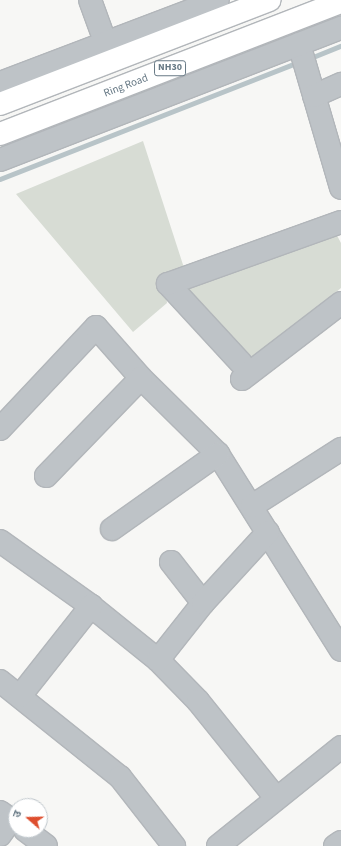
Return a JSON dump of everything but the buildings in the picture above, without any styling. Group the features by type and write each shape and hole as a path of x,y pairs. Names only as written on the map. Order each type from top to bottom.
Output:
{"highway":[{"name":"NH30","path":"0,104 270,0"},
{"name":"Ring Road","path":"0,134 341,2"}],"street":[{"path":"90,0 106,44"},
{"path":"0,83 106,44 218,0"},
{"path":"0,160 304,56 341,28"},
{"path":"304,56 341,188"},
{"path":"314,96 341,84"},
{"path":"341,222 168,284 241,371 341,303"},
{"path":"0,429 96,328 141,378 218,454 341,650"},
{"path":"46,476 141,378"},
{"path":"252,506 341,449"},
{"path":"112,529 218,454"},
{"path":"158,660 203,603 268,532"},
{"path":"0,540 91,606 158,660 198,701 276,798"},
{"path":"171,562 203,603"},
{"path":"20,696 91,606"},
{"path":"0,681 120,777 174,846"},
{"path":"218,846 341,747"},
{"path":"33,838 46,846"},
{"path":"335,846 341,842"}],"shaded area":[{"path":"143,141 186,274 165,284 167,303 133,332 16,194"},
{"path":"334,230 341,243 341,288 248,365 179,288"}],"waterway":[{"path":"308,59 341,46"},
{"path":"0,179 299,62"}]}
